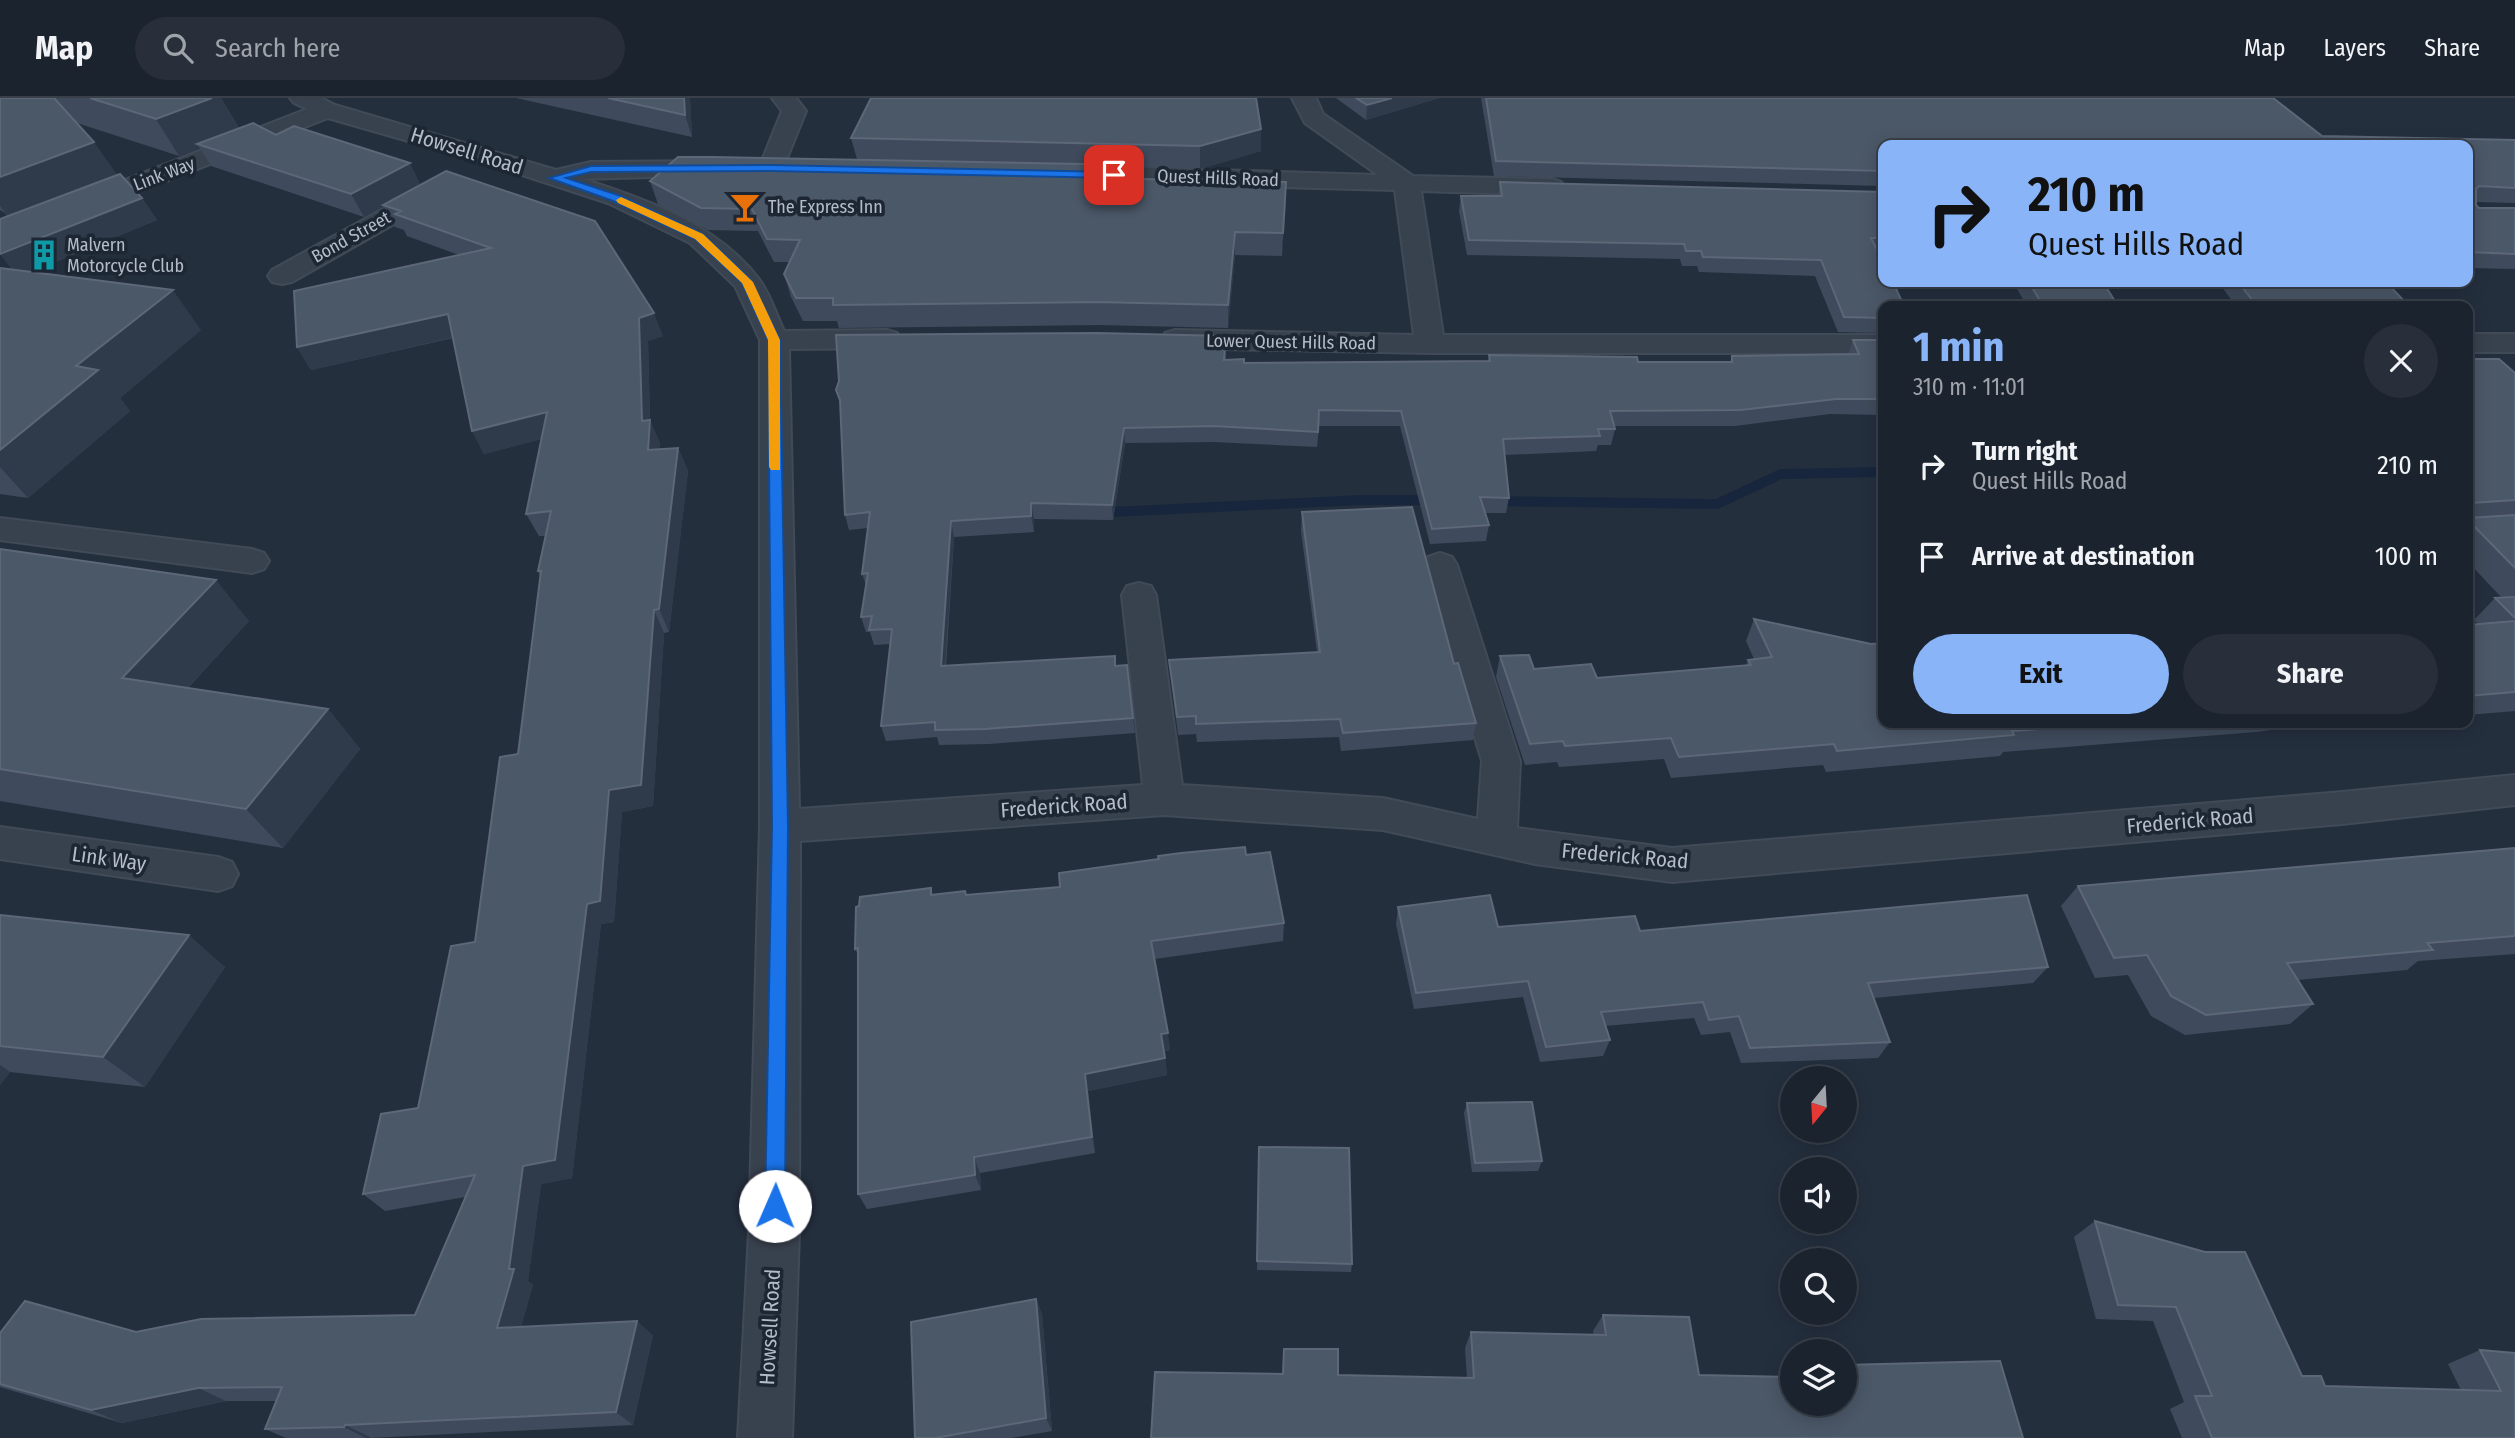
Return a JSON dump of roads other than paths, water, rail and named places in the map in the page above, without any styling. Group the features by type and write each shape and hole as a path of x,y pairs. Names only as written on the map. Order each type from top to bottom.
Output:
{"street":[{"path":"771,168 794,111 784,98"},
{"path":"1304,98 1313,118 1407,183 1430,344"},
{"name":"Howsell Road","path":"314,104 617,198 699,237 747,282 774,340 780,827 774,1233 765,1438"},
{"name":"Link Way","path":"0,238 314,104"},
{"name":"Bond Street","path":"282,276 494,158"},
{"path":"554,178 591,169 798,169"},
{"name":"Quest Hills Road","path":"1063,174 1570,188"},
{"path":"774,340 909,339"},
{"name":"Lower Quest Hills Road","path":"1154,339 1430,344 1878,344"},
{"path":"2473,343 2515,343"},
{"path":"0,529 252,561"},
{"path":"1440,565 1501,761 1496,840"},
{"path":"1139,595 1164,799"},
{"name":"Frederick Road","path":"780,827 1164,799 1383,814 1535,848 1672,865 2328,809 2515,790"},
{"name":"Link Way","path":"0,843 218,874"}],"waterway":[{"path":"1487,501 1718,504 1780,474 1878,472"},
{"path":"1092,513 1362,500 1442,500"}],"place":[{"name":"The Express Inn","path":"745,207"},
{"name":"Malvern Motorcycle Club","path":"44,255"}]}
